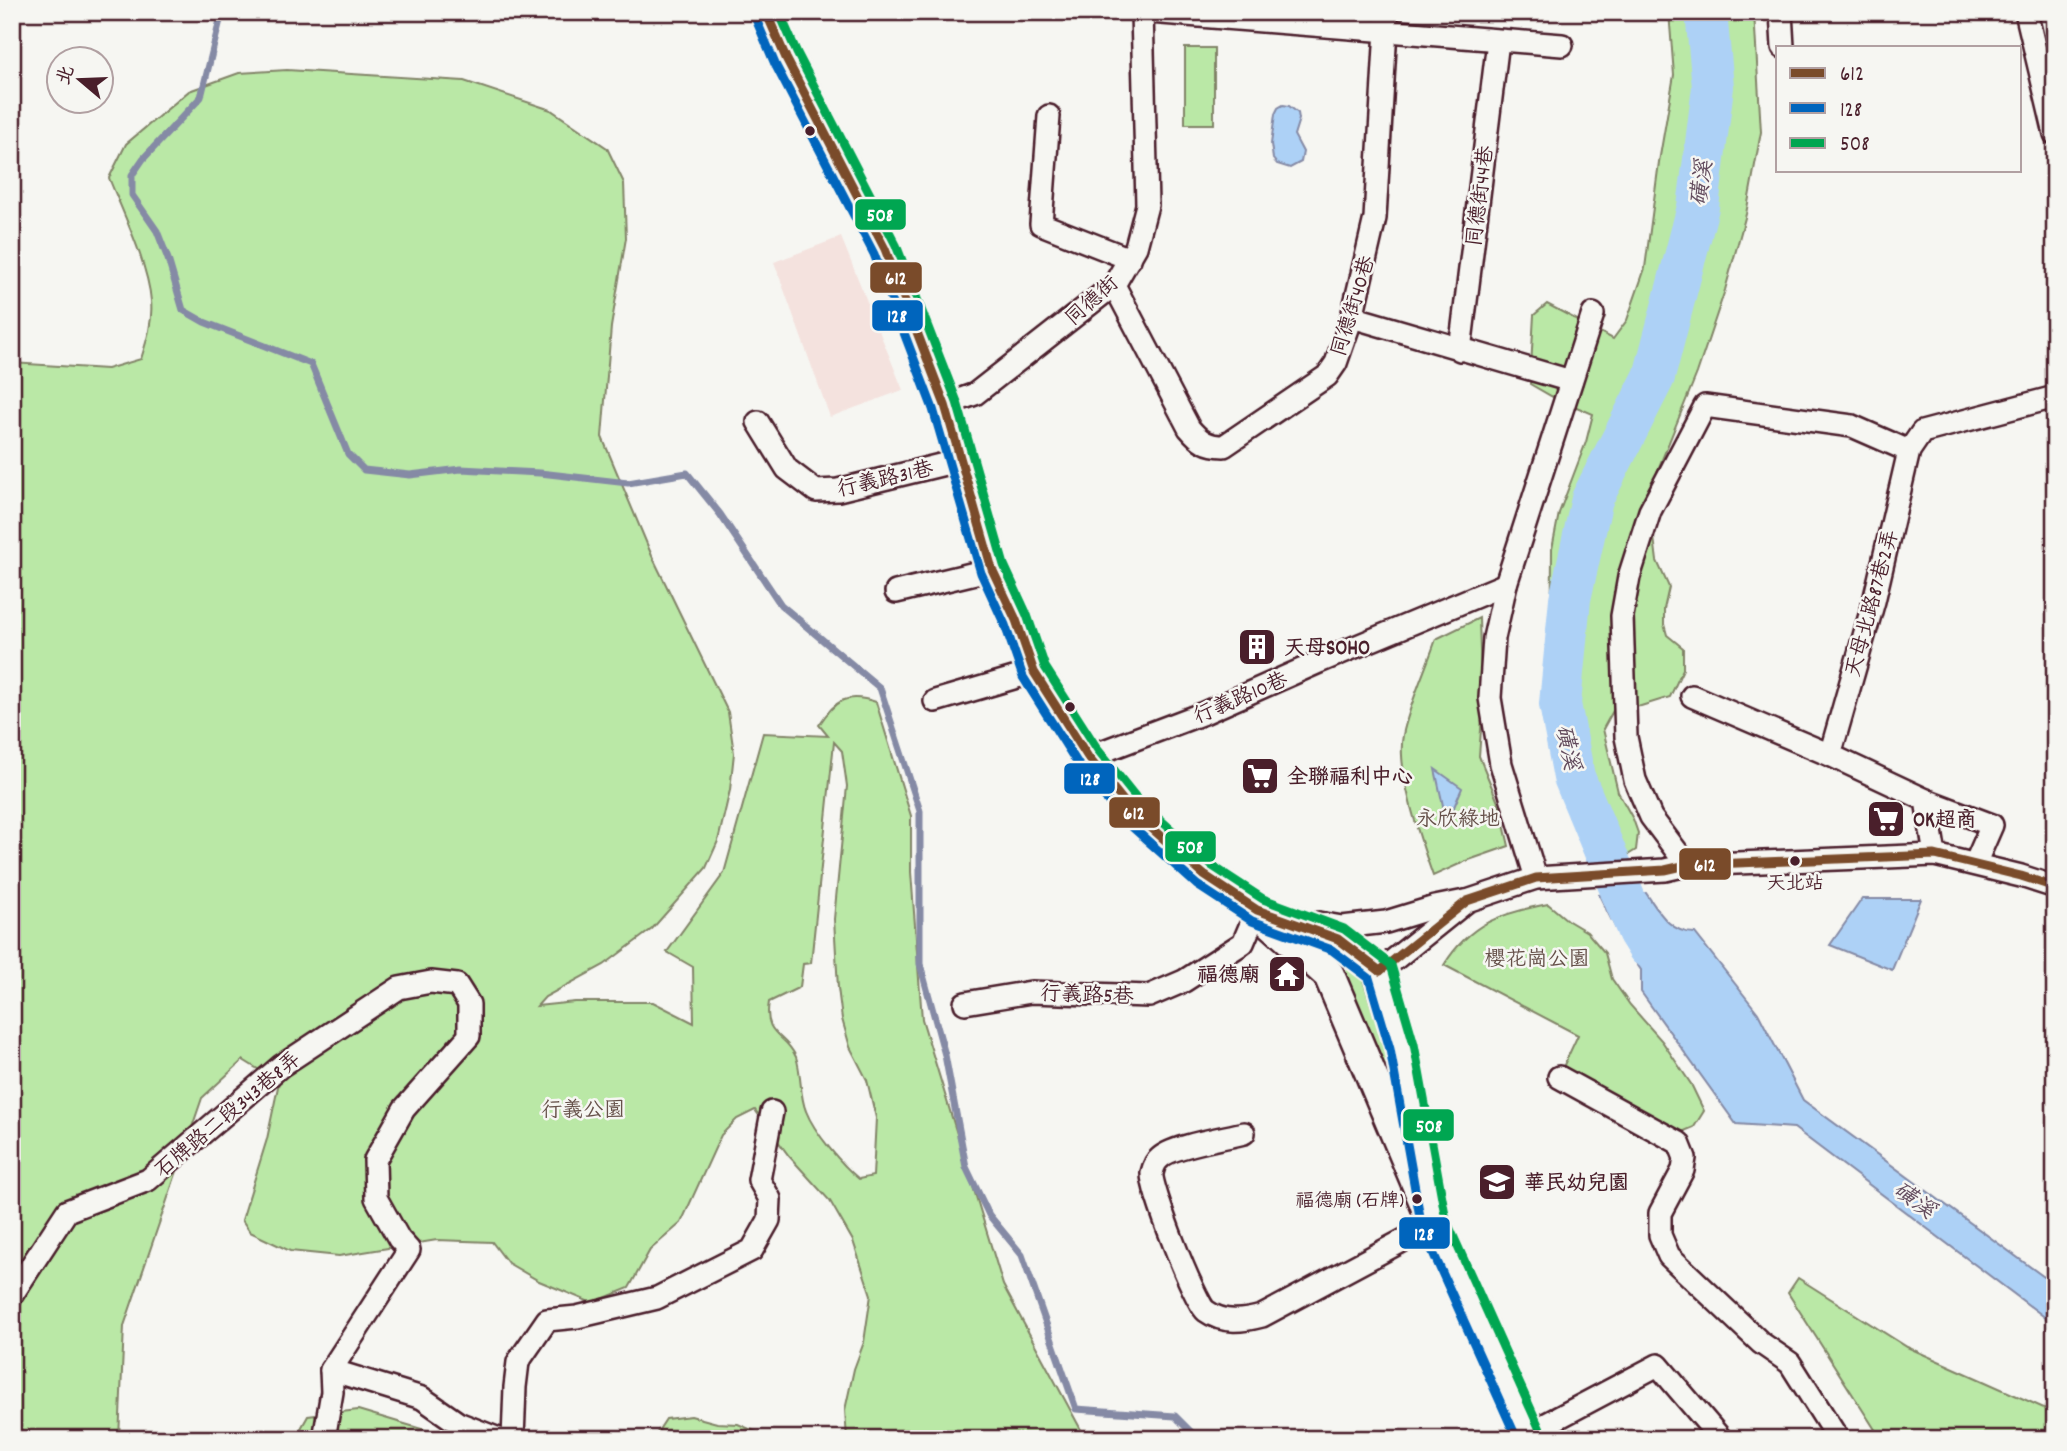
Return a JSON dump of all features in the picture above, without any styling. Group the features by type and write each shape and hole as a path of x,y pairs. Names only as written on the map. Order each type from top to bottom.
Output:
{"street":[{"path":"766,12 786,58 885,250 945,405 992,569 1016,620 1034,672 1088,757 1129,808 1204,875 1257,910 1329,975 1525,1437 1658,1365 1721,1439"},
{"name":"同德街","path":"945,405 975,394 1114,285 1130,259 1136,247 1147,205 1142,12"},
{"path":"1149,12 1387,22 1498,41 1562,45"},
{"path":"1781,12 1783,46"},
{"path":"2026,12 2055,134"},
{"name":"同德街40巷","path":"1114,285 1189,428 1209,446 1224,446 1317,386 1336,362 1352,317 1375,218 1387,22"},
{"name":"同德街44巷","path":"1460,350 1498,41"},
{"path":"1049,116 1041,224 1130,259"},
{"path":"1536,878 1501,764 1490,698 1494,638 1506,584 1593,314"},
{"path":"1352,317 1571,381"},
{"path":"1687,865 1651,817 1635,780 1626,737 1622,616 1629,577 1650,511 1705,406 1852,426 1909,451 1922,432 2055,397"},
{"name":"行義路31巷","path":"758,422 788,469 816,491 838,490 961,460"},
{"name":"天母北路87巷2弄","path":"1830,755 1874,601 1909,451"},
{"path":"896,592 992,569"},
{"name":"行義路10巷","path":"1088,757 1204,713 1506,584"},
{"path":"935,701 1034,672"},
{"path":"1692,696 1830,755 1926,800 1992,825 1975,864"},
{"path":"1926,800 1935,855"},
{"path":"1257,910 1342,927 1387,922 1434,906 1467,901 1536,878 1665,870 1687,865 1935,855 2055,887"},
{"path":"1380,971 1467,901"},
{"path":"1257,910 1338,939 1380,971 1402,1046 1434,1224"},
{"name":"行義路5巷","path":"965,1003 1031,992 1149,996 1184,981 1242,943 1253,925 1257,910"},
{"name":"石牌路二段343巷8弄","path":"12,1295 67,1211 148,1180 281,1066 399,988 431,982 457,985 469,1004 469,1036 404,1109 375,1160 376,1198 399,1239 409,1250 331,1370"},
{"path":"1559,1077 1679,1143 1685,1158 1683,1170 1660,1213 1660,1235 1669,1256 1761,1343 1790,1363 1838,1439"},
{"path":"513,1439 518,1362 547,1320 577,1317 657,1298 752,1250 769,1220 770,1199 759,1180 772,1112"},
{"path":"1244,1133 1166,1152 1156,1161 1151,1175 1169,1234 1203,1309 1220,1319 1244,1321 1262,1316 1434,1224"},
{"path":"324,1439 332,1392 331,1370 422,1398 458,1423 499,1439"}],"shaded area":[{"path":"841,237 903,390 830,417 774,262"}],"green space":[{"path":"1669,12 1754,12 1761,132 1746,214 1725,290 1697,373 1657,472 1654,537 1657,561 1669,587 1664,624 1667,635 1683,648 1683,669 1670,697 1641,706 1614,709 1603,729 1618,792 1638,833 1636,850 1623,858 1587,857 1577,832 1560,761 1551,694 1552,549 1559,513 1586,442 1593,414 1530,384 1534,315 1547,304 1613,339 1627,320 1645,268 1674,75"},
{"path":"1185,48 1214,48 1214,124 1185,124"},
{"name":"行義公園","path":"287,70 464,81 551,110 607,148 624,183 626,238 611,327 602,437 652,556 728,712 734,753 730,790 718,841 706,868 652,929 604,965 545,997 537,1006 575,1002 653,1002 694,1023 693,967 667,952 724,873 763,733 828,736 819,725 836,704 849,698 876,702 911,816 911,872 922,1019 1003,1285 1086,1439 847,1439 845,1410 854,1369 864,1342 871,1295 853,1241 830,1201 789,1156 755,1110 737,1119 721,1135 681,1223 650,1250 629,1288 592,1303 539,1281 508,1263 492,1242 437,1240 339,1256 290,1251 250,1232 242,1220 267,1139 279,1082 243,1060 202,1098 124,1326 119,1439 12,1439 12,363 107,369 141,359 151,316 149,287 134,239 109,178 126,144 189,91 239,73","holes":["834,742 842,751 847,786 834,919 838,988 842,1019 850,1047 867,1080 876,1118 873,1176 859,1179 815,1129 804,1104 796,1057 772,1028 768,1013 769,1002 800,987 803,964 811,963"]},
{"name":"永欣綠地","path":"1479,618 1482,717 1479,756 1500,807 1509,846 1433,876 1406,786 1403,735 1413,699 1436,639"},
{"name":"櫻花崗公園","path":"1548,904 1587,932 1605,953 1612,979 1630,1005 1662,1041 1691,1084 1704,1111 1694,1127 1682,1132 1563,1067 1578,1035 1444,965 1465,939 1488,922 1516,911"},
{"path":"1320,947 1344,959 1362,977 1392,1078 1383,1082"},
{"path":"1798,1278 1907,1347 2055,1413 2055,1439 1881,1439 1788,1293"},
{"path":"358,1410 455,1439 295,1439 308,1416"},
{"path":"691,1416 717,1423 738,1424 773,1439 653,1439 666,1419"}],"water":[{"path":"1283,105 1298,113 1294,135 1303,152 1301,162 1290,168 1277,164 1273,159 1271,144 1275,114"},
{"path":"1435,769 1462,788 1447,824"},
{"path":"1646,893 1672,925 1695,933 1758,1013 1803,1100 2055,1285 2055,1325 1794,1128 1736,1124 1641,992 1641,970 1625,947 1599,895"},
{"path":"1862,899 1921,899 1892,970 1830,945"}],"waterway":[{"path":"222,12 201,97 143,159 132,175 132,195 157,231 183,310 204,322 311,364 348,454 364,470 410,475 461,469 540,473 628,483 687,473 720,514 781,605 880,688 920,811 920,964 945,1055 966,1167 989,1215 1022,1255 1076,1409 1175,1416 1198,1439"},
{"name":"磺溪","path":"1648,947 1638,931 1574,777 1560,704 1570,599 1592,499 1654,377 1698,207 1713,87 1706,12"}],"transit line":[{"name":"612","path":"766,12 786,58 885,249 945,405 992,569 1016,620 1034,672 1088,757 1129,808 1204,875 1257,910 1338,939 1380,971"},
{"name":"508","path":"779,12 797,53 896,245 957,402 1004,565 1027,615 1045,667 1098,750 1138,800 1211,865 1263,899 1344,929 1391,965 1414,1044 1446,1220 1542,1434"},
{"name":"128","path":"755,17 775,64 874,254 933,409 981,573 1005,625 1023,677 1078,764 1120,816 1197,885 1252,921 1332,950 1369,978 1390,1049 1422,1228 1517,1439"},
{"name":"612","path":"1380,971 1467,901 1536,878 1665,870 1687,865 1935,855 2055,887"}],"place":[{"name":"天母SOHO","path":"1257,647"},
{"name":"全聯福利中心","path":"1260,776"},
{"name":"OK超商","path":"1886,819"},
{"name":"天北站","path":"1795,861"},
{"name":"福德廟","path":"1287,974"},
{"name":"華民幼兒園","path":"1497,1182"},
{"name":"福德廟 (石牌)","path":"1417,1199"}]}
